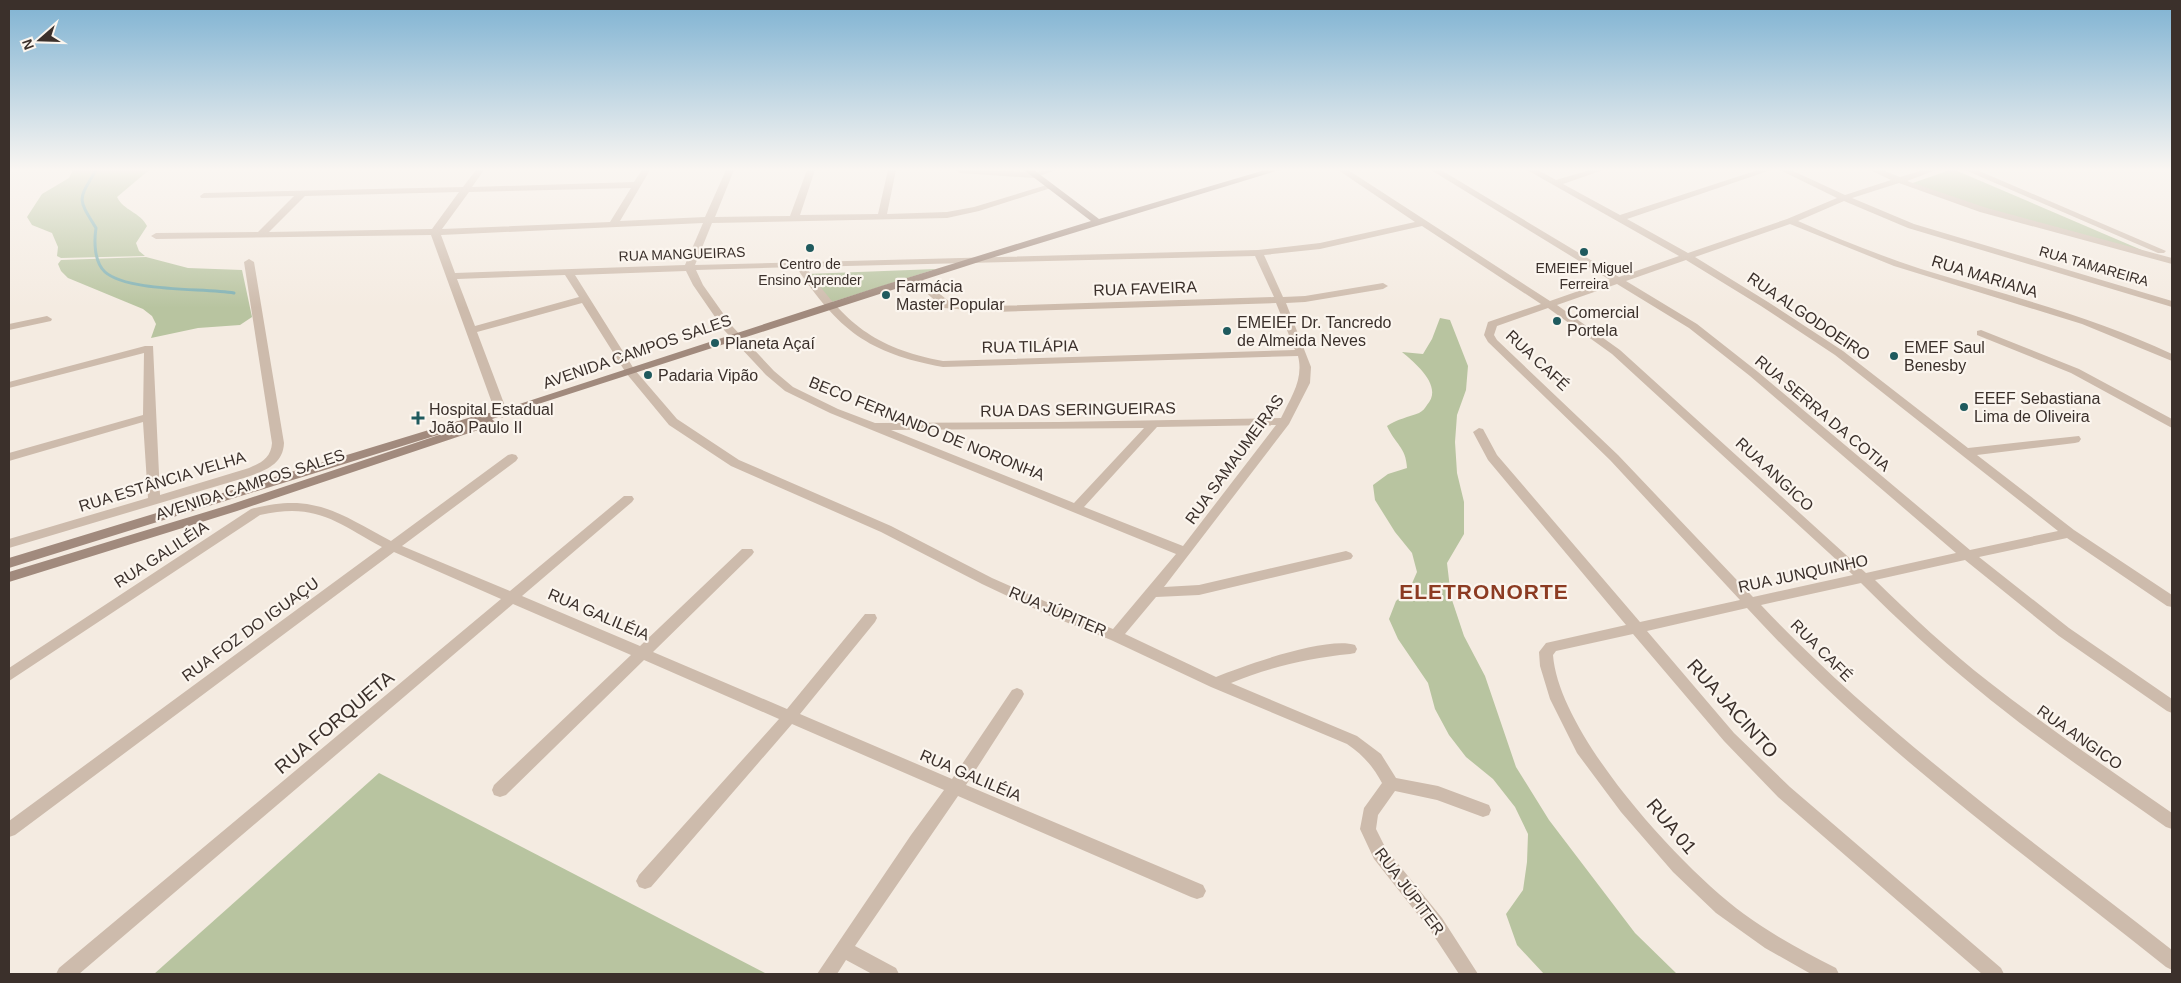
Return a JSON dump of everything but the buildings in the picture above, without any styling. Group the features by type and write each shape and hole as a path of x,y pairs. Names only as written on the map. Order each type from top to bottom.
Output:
{"street":[{"path":"260,235 280,216"},
{"path":"435,232 447,216"},
{"path":"613,225 618,216"},
{"path":"689,267 711,216"},
{"path":"156,236 435,232 709,220 927,216"},
{"path":"1090,216 1098,222"},
{"name":"AVENIDA CAMPOS SALES","path":"9,564 473,429 494,420 500,414 736,335 1119,216"},
{"name":"RUA ANGICO","path":"1411,216 1550,305 1616,352 1866,578 1922,634 1982,685 2046,734 2172,822"},
{"name":"RUA SERRA DA COTIA","path":"1513,216 1621,280 1700,332 1754,374 1968,556 2064,632 2172,706"},
{"name":"RUA ALGODOEIRO","path":"1613,216 1686,257 1803,328 2069,532 2171,599"},
{"path":"1618,219 1628,216"},
{"path":"1550,305 1802,216"},
{"name":"RUA TAMAREIRA","path":"1887,216 1911,226 2172,304"},
{"path":"2006,216 2172,261"},
{"path":"2077,216 2172,256"},
{"name":"RUA MARIANA","path":"1790,221 1866,253 2077,320 2147,346 2172,358"},
{"name":"RUA MANGUEIRAS","path":"451,276 689,267 1258,253 1314,247 1422,223"},
{"path":"435,232 500,414"},
{"name":"RUA SAMAUMEIRAS","path":"1116,636 1185,552 1285,421 1304,383 1306,367 1302,353 1258,253"},
{"name":"RUA ESTÂNCIA VELHA","path":"9,544 260,468 271,461 279,451 249,262"},
{"name":"RUA TILÁPIA","path":"799,264 830,305 862,336 886,350 913,360 943,364 1302,353"},
{"name":"BECO FERNANDO DE NORONHA","path":"689,267 728,328 789,389 870,426 1185,552"},
{"name":"RUA JÚPITER","path":"569,273 630,371 673,422 735,463 886,529 987,581 1053,611 1116,636 1216,683 1358,743 1369,750 1380,762 1391,784 1385,796 1370,813 1368,829 1380,854 1436,924 1469,974"},
{"name":"RUA FAVEIRA","path":"916,280 941,302 948,306 965,308 1280,300 1323,297 1383,286"},
{"path":"471,330 584,299"},
{"name":"RUA CAFÉ","path":"1550,305 1492,324 1488,332 1493,342 1545,389 1623,466 1826,680 1920,765 2172,961"},
{"path":"9,327 47,319"},
{"path":"1981,333 2075,370 2172,424"},
{"path":"9,384 149,348 149,418 154,500"},
{"path":"9,457 149,418"},
{"name":"RUA DAS SERINGUEIRAS","path":"870,426 955,427 1285,421"},
{"path":"1077,508 1154,424"},
{"name":"RUA JACINTO","path":"1479,432 1492,457 1729,737 1784,792 1995,974"},
{"path":"1966,452 2075,438"},
{"name":"RUA FOZ DO IGUAÇU","path":"9,830 512,458"},
{"name":"AVENIDA CAMPOS SALES","path":"9,577 292,483"},
{"name":"RUA FORQUETA","path":"65,974 628,500"},
{"name":"RUA GALILÉIA","path":"9,675 256,512 287,506 309,508 328,515 391,546 791,715 955,788 1197,891"},
{"name":"RUA JUNQUINHO","path":"1546,652 1558,645 1968,556 2069,532"},
{"path":"500,790 641,652 747,552"},
{"path":"1152,592 1199,590 1346,556"},
{"path":"645,881 791,715 870,618"},
{"path":"1216,683 1252,668 1296,655 1350,649"},
{"name":"RUA 01","path":"1546,652 1559,706 1575,738 1652,838 1686,876 1738,920 1789,954 1830,974"},
{"path":"826,974 917,840 955,788 1017,694"},
{"path":"1391,784 1438,793 1483,810"},
{"path":"844,950 890,974"}],"green space":[{"path":"137,216 147,226 136,243 139,251 145,256 61,258 57,256 58,247 52,233 32,225 27,217"},
{"path":"2012,216 2062,216 2172,263"},
{"path":"146,257 188,268 242,270 252,317 240,325 198,328 151,338 156,324 152,316 143,309 68,278 61,271 58,264 61,260"},
{"path":"936,269 832,302 806,274"},
{"path":"1440,318 1450,320 1468,366 1466,390 1457,415 1455,442 1457,473 1464,502 1464,534 1447,563 1451,597 1464,636 1485,676 1516,767 1549,820 1635,933 1677,974 1544,974 1517,945 1506,914 1523,890 1528,834 1515,807 1493,779 1466,757 1449,735 1435,709 1428,683 1398,639 1389,619 1396,601 1410,588 1417,572 1412,553 1395,532 1375,500 1373,485 1388,474 1407,468 1405,455 1387,426 1422,411 1431,398 1432,390 1426,376 1402,352 1423,354 1432,339"},
{"path":"379,773 767,974 154,974"}],"waterway":[{"path":"89,216 96,228 95,245 101,268 116,278 148,286 234,293"}],"place":[{"name":"Centro de Ensino Aprender","path":"810,248"},
{"name":"EMEIEF Miguel Ferreira","path":"1584,252"},
{"name":"Farmácia Master Popular","path":"886,295"},
{"name":"Comercial Portela","path":"1557,321"},
{"name":"EMEIEF Dr. Tancredo de Almeida Neves","path":"1227,331"},
{"name":"Planeta Açaí","path":"715,343"},
{"name":"EMEF Saul Benesby","path":"1894,356"},
{"name":"Padaria Vipão","path":"648,375"},
{"name":"EEEF Sebastiana Lima de Oliveira","path":"1964,407"},
{"name":"Hospital Estadual João Paulo II","path":"418,418"}],"district":[{"name":"ELETRONORTE","path":"1484,592"}]}
